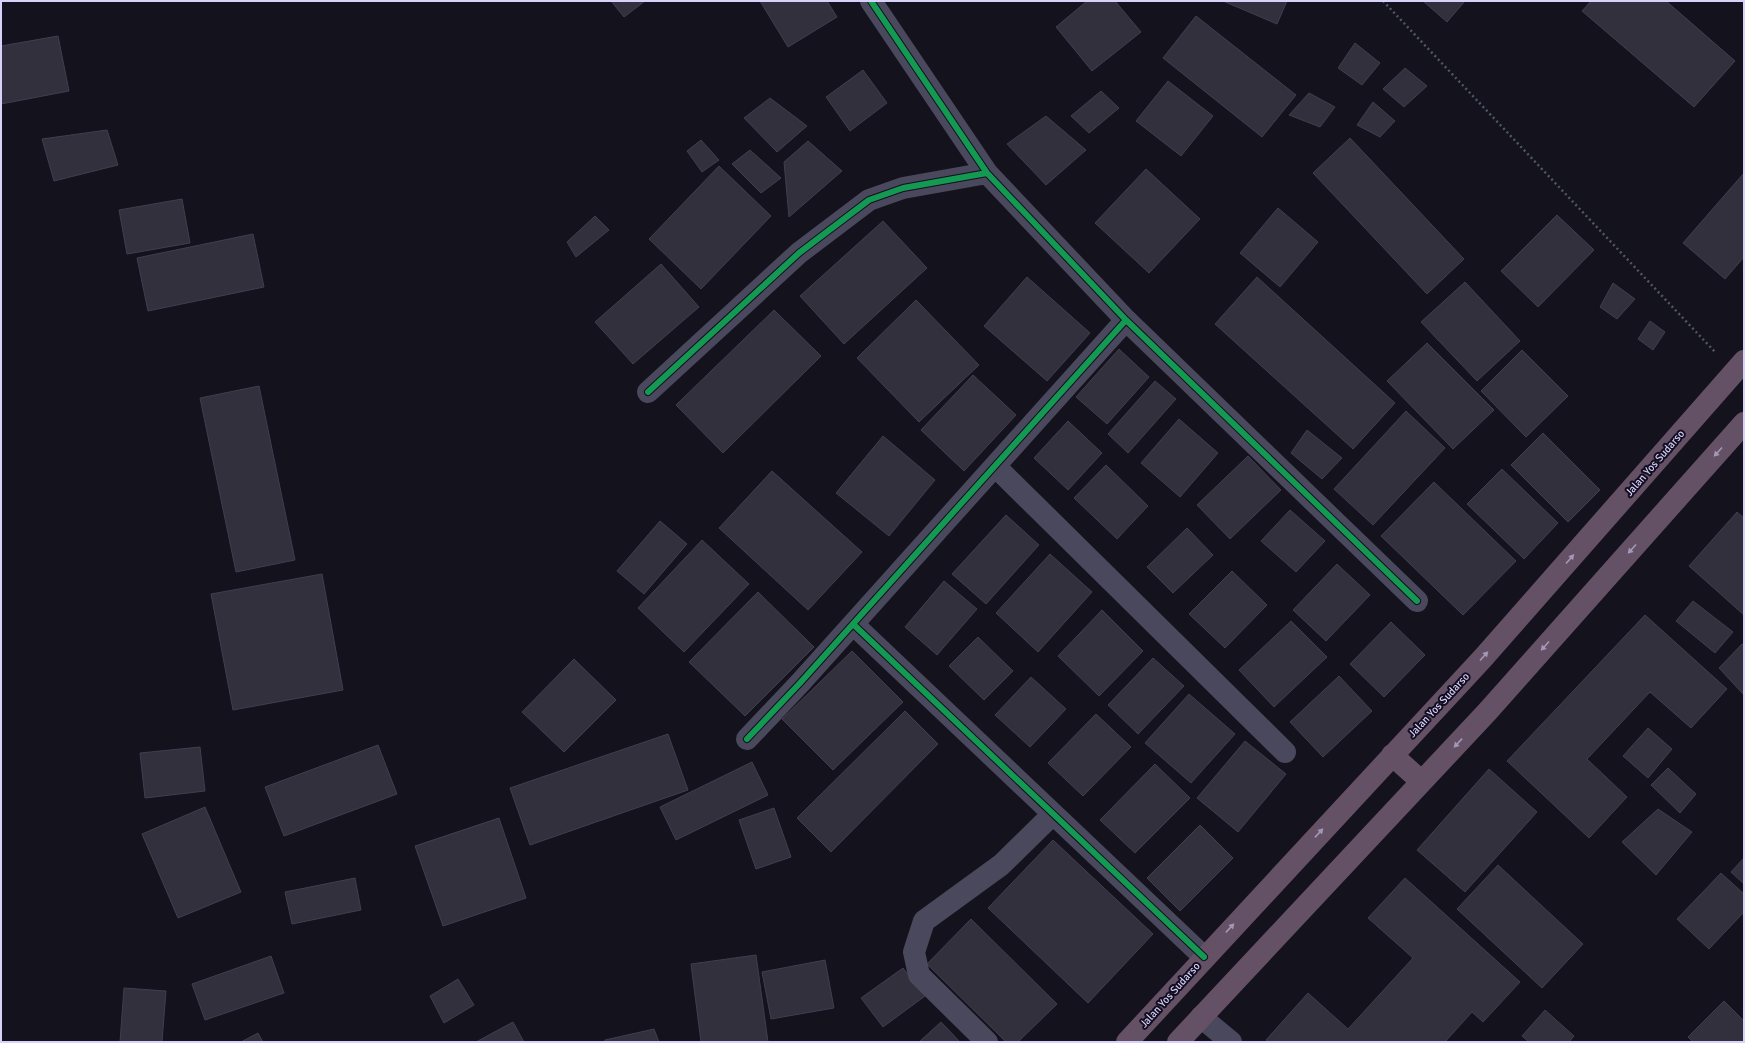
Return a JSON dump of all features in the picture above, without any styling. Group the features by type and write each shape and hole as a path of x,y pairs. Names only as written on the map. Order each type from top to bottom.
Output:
{"highway":[{"name":"Jalan Yos Sudarso","path":"1127,1042 1204,957 1483,658 1739,367"},
{"path":"1178,1042 1488,711 1744,423"},
{"path":"1392,755 1422,782"}],"street":[{"path":"871,1 987,173 1126,320 1418,601"},
{"path":"648,392 799,253 869,200 903,188 987,173"},
{"path":"747,739 853,624 1126,320"},
{"path":"995,466 1285,752"},
{"path":"853,624 1204,957"},
{"path":"987,1042 919,974 914,952 924,921 1001,865 1054,814"},
{"path":"1201,1017 1231,1042"}],"path":[{"path":"1383,1 1739,367"}],"building":[{"path":"611,1 645,1 624,17"},
{"path":"760,1 827,1 837,17 788,47"},
{"path":"1087,1 1115,1 1141,32 1092,71 1056,27"},
{"path":"1223,1 1287,1 1277,24"},
{"path":"1423,1 1465,1 1447,22"},
{"path":"1591,1 1666,1 1735,61 1694,107 1582,11"},
{"path":"1196,16 1296,95 1262,137 1163,58"},
{"path":"58,36 69,91 1,104 1,46"},
{"path":"1355,43 1380,63 1362,85 1338,68"},
{"path":"1405,68 1427,86 1404,107 1383,89"},
{"path":"863,70 887,103 850,131 826,97"},
{"path":"1168,81 1213,116 1181,156 1136,121"},
{"path":"1101,91 1119,108 1089,133 1071,116"},
{"path":"1309,93 1335,107 1320,127 1289,115"},
{"path":"770,98 807,126 777,152 744,118"},
{"path":"1373,102 1395,121 1380,137 1357,125"},
{"path":"1046,116 1086,150 1046,185 1007,144"},
{"path":"107,130 118,165 54,181 42,139"},
{"path":"1350,138 1464,259 1427,294 1313,173"},
{"path":"701,140 719,160 702,172 687,151"},
{"path":"808,141 842,171 789,217 784,162"},
{"path":"750,150 781,178 761,193 732,164"},
{"path":"719,166 771,216 701,289 649,239"},
{"path":"1146,169 1200,219 1149,273 1095,223"},
{"path":"1744,173 1744,257 1725,279 1683,243"},
{"path":"182,199 190,243 127,254 119,210"},
{"path":"1278,208 1318,242 1280,287 1240,253"},
{"path":"1557,215 1594,250 1538,307 1501,271"},
{"path":"595,216 609,230 576,257 567,242"},
{"path":"883,221 927,268 844,344 800,296"},
{"path":"253,234 264,287 148,311 137,258"},
{"path":"661,264 699,307 633,364 595,322"},
{"path":"1027,277 1090,333 1047,381 984,326"},
{"path":"1257,277 1395,403 1353,449 1215,324"},
{"path":"1465,282 1520,341 1477,381 1421,322"},
{"path":"1613,283 1635,299 1617,319 1600,307"},
{"path":"916,300 979,365 919,422 857,358"},
{"path":"774,310 821,356 723,453 676,405"},
{"path":"1650,321 1665,332 1653,350 1638,339"},
{"path":"1427,343 1494,410 1453,449 1387,381"},
{"path":"1119,349 1149,377 1107,424 1076,397"},
{"path":"1522,350 1568,396 1526,437 1481,391"},
{"path":"973,375 1016,415 964,471 921,430"},
{"path":"1155,381 1176,399 1128,453 1108,434"},
{"path":"259,386 295,560 236,572 200,398"},
{"path":"1406,411 1445,448 1373,525 1334,489"},
{"path":"1179,419 1218,453 1180,497 1141,463"},
{"path":"1068,421 1102,453 1068,490 1034,458"},
{"path":"1307,430 1342,458 1322,479 1291,453"},
{"path":"1543,433 1600,490 1568,522 1511,465"},
{"path":"883,436 935,480 889,536 836,493"},
{"path":"1248,456 1281,490 1230,539 1197,505"},
{"path":"1106,465 1148,506 1117,539 1074,498"},
{"path":"1502,469 1558,523 1524,559 1467,504"},
{"path":"772,471 862,552 808,610 719,528"},
{"path":"1434,482 1516,561 1463,615 1381,536"},
{"path":"1290,510 1325,541 1296,572 1261,541"},
{"path":"1737,512 1744,518 1744,615 1689,566"},
{"path":"1006,515 1039,545 986,604 952,574"},
{"path":"660,521 687,544 644,594 617,571"},
{"path":"1187,528 1213,555 1173,593 1147,567"},
{"path":"702,540 749,584 684,652 638,608"},
{"path":"1050,554 1092,592 1038,652 996,613"},
{"path":"1337,564 1370,595 1326,641 1293,610"},
{"path":"1232,571 1267,605 1225,648 1189,614"},
{"path":"322,574 343,690 233,710 211,594"},
{"path":"944,581 977,609 937,655 905,627"},
{"path":"758,592 814,647 745,716 689,662"},
{"path":"1693,601 1733,632 1715,653 1676,621"},
{"path":"1102,610 1143,651 1099,696 1058,656"},
{"path":"1645,615 1727,689 1691,728 1650,692 1587,759 1627,797 1589,838 1507,761"},
{"path":"1291,621 1327,657 1274,707 1239,670"},
{"path":"1391,622 1425,655 1384,697 1350,664"},
{"path":"978,637 1013,671 984,700 949,666"},
{"path":"1742,644 1744,645 1744,695 1719,668"},
{"path":"852,651 903,702 833,770 782,719"},
{"path":"1153,658 1184,686 1138,734 1108,705"},
{"path":"574,659 616,700 564,752 522,712"},
{"path":"1339,676 1372,711 1323,757 1290,722"},
{"path":"1031,677 1066,709 1030,747 995,715"},
{"path":"1189,694 1235,734 1191,783 1145,743"},
{"path":"905,711 938,744 831,852 797,818"},
{"path":"1096,714 1131,747 1083,796 1048,763"},
{"path":"1648,728 1672,749 1648,778 1623,756"},
{"path":"668,734 688,790 530,845 510,788"},
{"path":"1245,741 1286,774 1238,832 1197,798"},
{"path":"378,745 397,794 284,836 265,787"},
{"path":"200,747 205,791 145,798 140,753"},
{"path":"752,762 768,795 676,840 660,807"},
{"path":"1155,764 1190,798 1135,853 1100,820"},
{"path":"1668,768 1696,794 1680,813 1651,785"},
{"path":"1489,769 1537,812 1465,892 1417,850"},
{"path":"205,807 241,892 178,918 142,834"},
{"path":"774,808 791,857 756,869 739,820"},
{"path":"1658,809 1692,832 1656,875 1622,842"},
{"path":"499,818 526,898 443,926 415,846"},
{"path":"1200,825 1233,858 1180,911 1147,878"},
{"path":"1053,840 1153,934 1088,1003 988,908"},
{"path":"1744,858 1744,884 1731,872"},
{"path":"1498,865 1583,944 1542,988 1457,909"},
{"path":"1721,873 1744,894 1744,912 1709,949 1677,919"},
{"path":"355,878 361,910 292,924 285,892"},
{"path":"1405,878 1520,982 1483,1022 1472,1012 1445,1042 1269,1042 1266,1040 1308,993 1348,1029 1413,958 1368,918"},
{"path":"971,919 1057,1004 1018,1042 1006,1042 927,964"},
{"path":"756,955 768,1042 701,1042 691,964"},
{"path":"271,956 284,993 205,1020 192,984"},
{"path":"825,960 834,1008 771,1019 762,972"},
{"path":"903,968 925,996 883,1027 861,998"},
{"path":"458,979 474,1005 444,1023 430,996"},
{"path":"124,988 166,991 162,1042 120,1042"},
{"path":"1724,1001 1744,1021 1744,1042 1693,1042 1688,1037"},
{"path":"1545,1010 1574,1036 1569,1042 1529,1042 1522,1036"},
{"path":"513,1022 524,1042 476,1042"},
{"path":"941,1022 960,1042 919,1042"},
{"path":"654,1029 659,1042 605,1042 605,1040"},
{"path":"258,1033 263,1042 241,1042"}],"cycle path":[{"path":"871,1 987,173 1126,320 1417,601"},
{"path":"648,392 799,253 869,200 903,188 987,173"},
{"path":"747,739 800,683 1126,320"},
{"path":"853,624 1204,957"}]}
